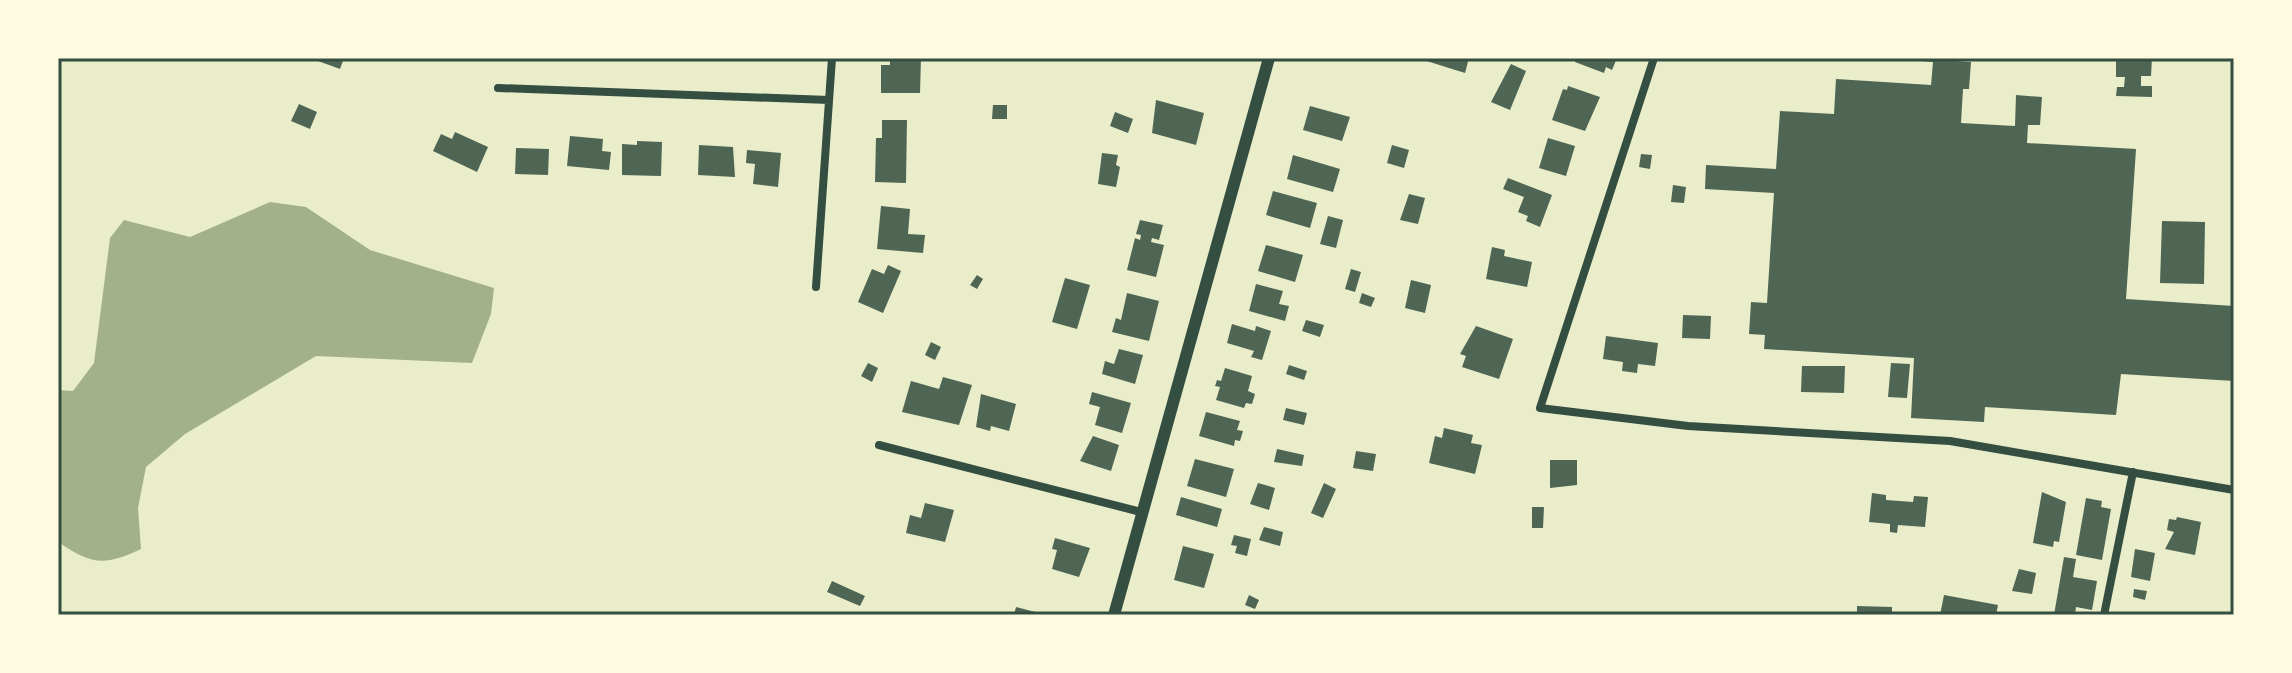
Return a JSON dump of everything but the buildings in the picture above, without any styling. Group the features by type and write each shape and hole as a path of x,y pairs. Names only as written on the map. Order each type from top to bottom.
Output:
{"street":[{"path":"816,287 832,58"},
{"path":"1114,615 1269,58"},
{"path":"1654,58 1540,408 1688,426 1950,441 2234,490"},
{"path":"498,88 829,100"},
{"path":"879,445 1141,512"},
{"path":"2104,615 2133,472"}],"shaded area":[{"path":"270,202 306,207 370,250 494,288 491,314 472,363 316,356 185,434 146,467 138,508 141,549 117,559 98,560 69,549 58,542 58,390 73,391 94,363 110,238 124,220 190,237"}]}
